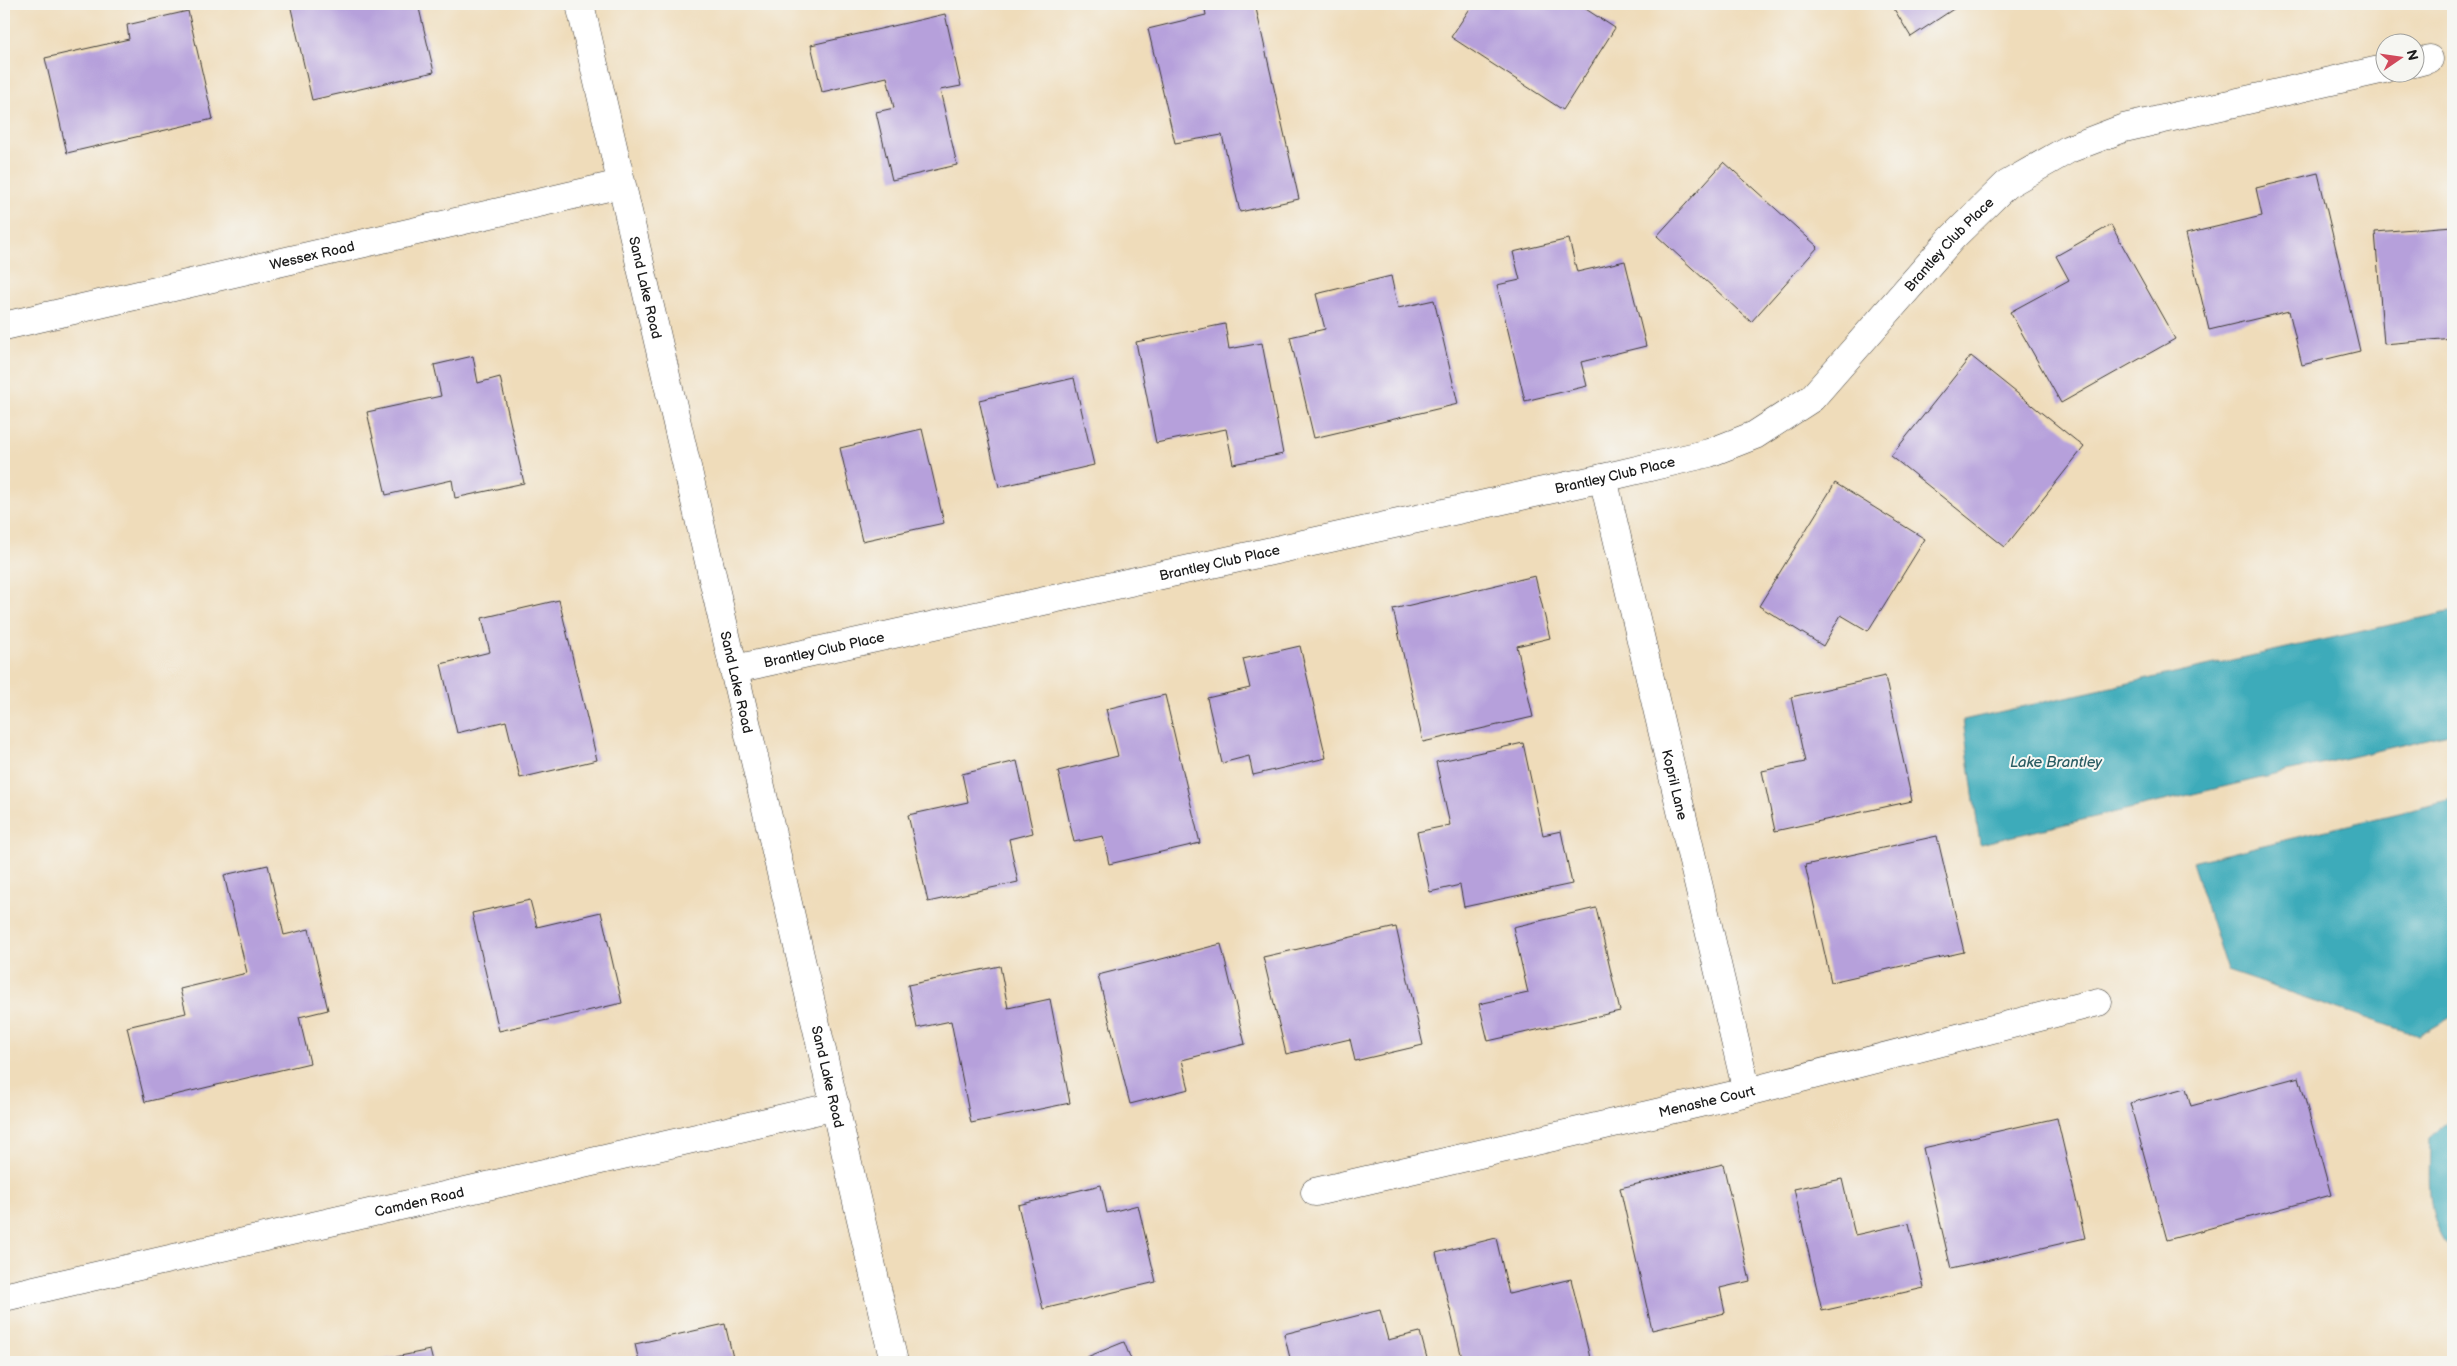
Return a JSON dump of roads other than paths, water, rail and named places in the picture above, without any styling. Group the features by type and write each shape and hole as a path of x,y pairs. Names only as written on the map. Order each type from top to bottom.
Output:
{"street":[{"name":"Sand Lake Road","path":"580,4 894,1362"},
{"name":"Brantley Club Place","path":"735,669 1603,478 1718,449 1756,435 1812,398 1959,232 2006,185 2069,149 2124,128 2374,72"},
{"name":"Wessex Road","path":"4,326 621,184"},
{"name":"Kopril Lane","path":"1603,478 1747,1092"},
{"name":"Menashe Court","path":"1315,1192 1747,1092 2098,1002"},
{"name":"Camden Road","path":"4,1298 836,1106"}],"water":[{"name":"Lake Brantley","path":"2453,611 2453,733 1980,844 1963,720"},
{"path":"2453,800 2453,1016 2419,1036 2227,971 2192,862"},
{"path":"2453,1118 2453,1253 2443,1239 2433,1213 2429,1176 2430,1137"}]}
